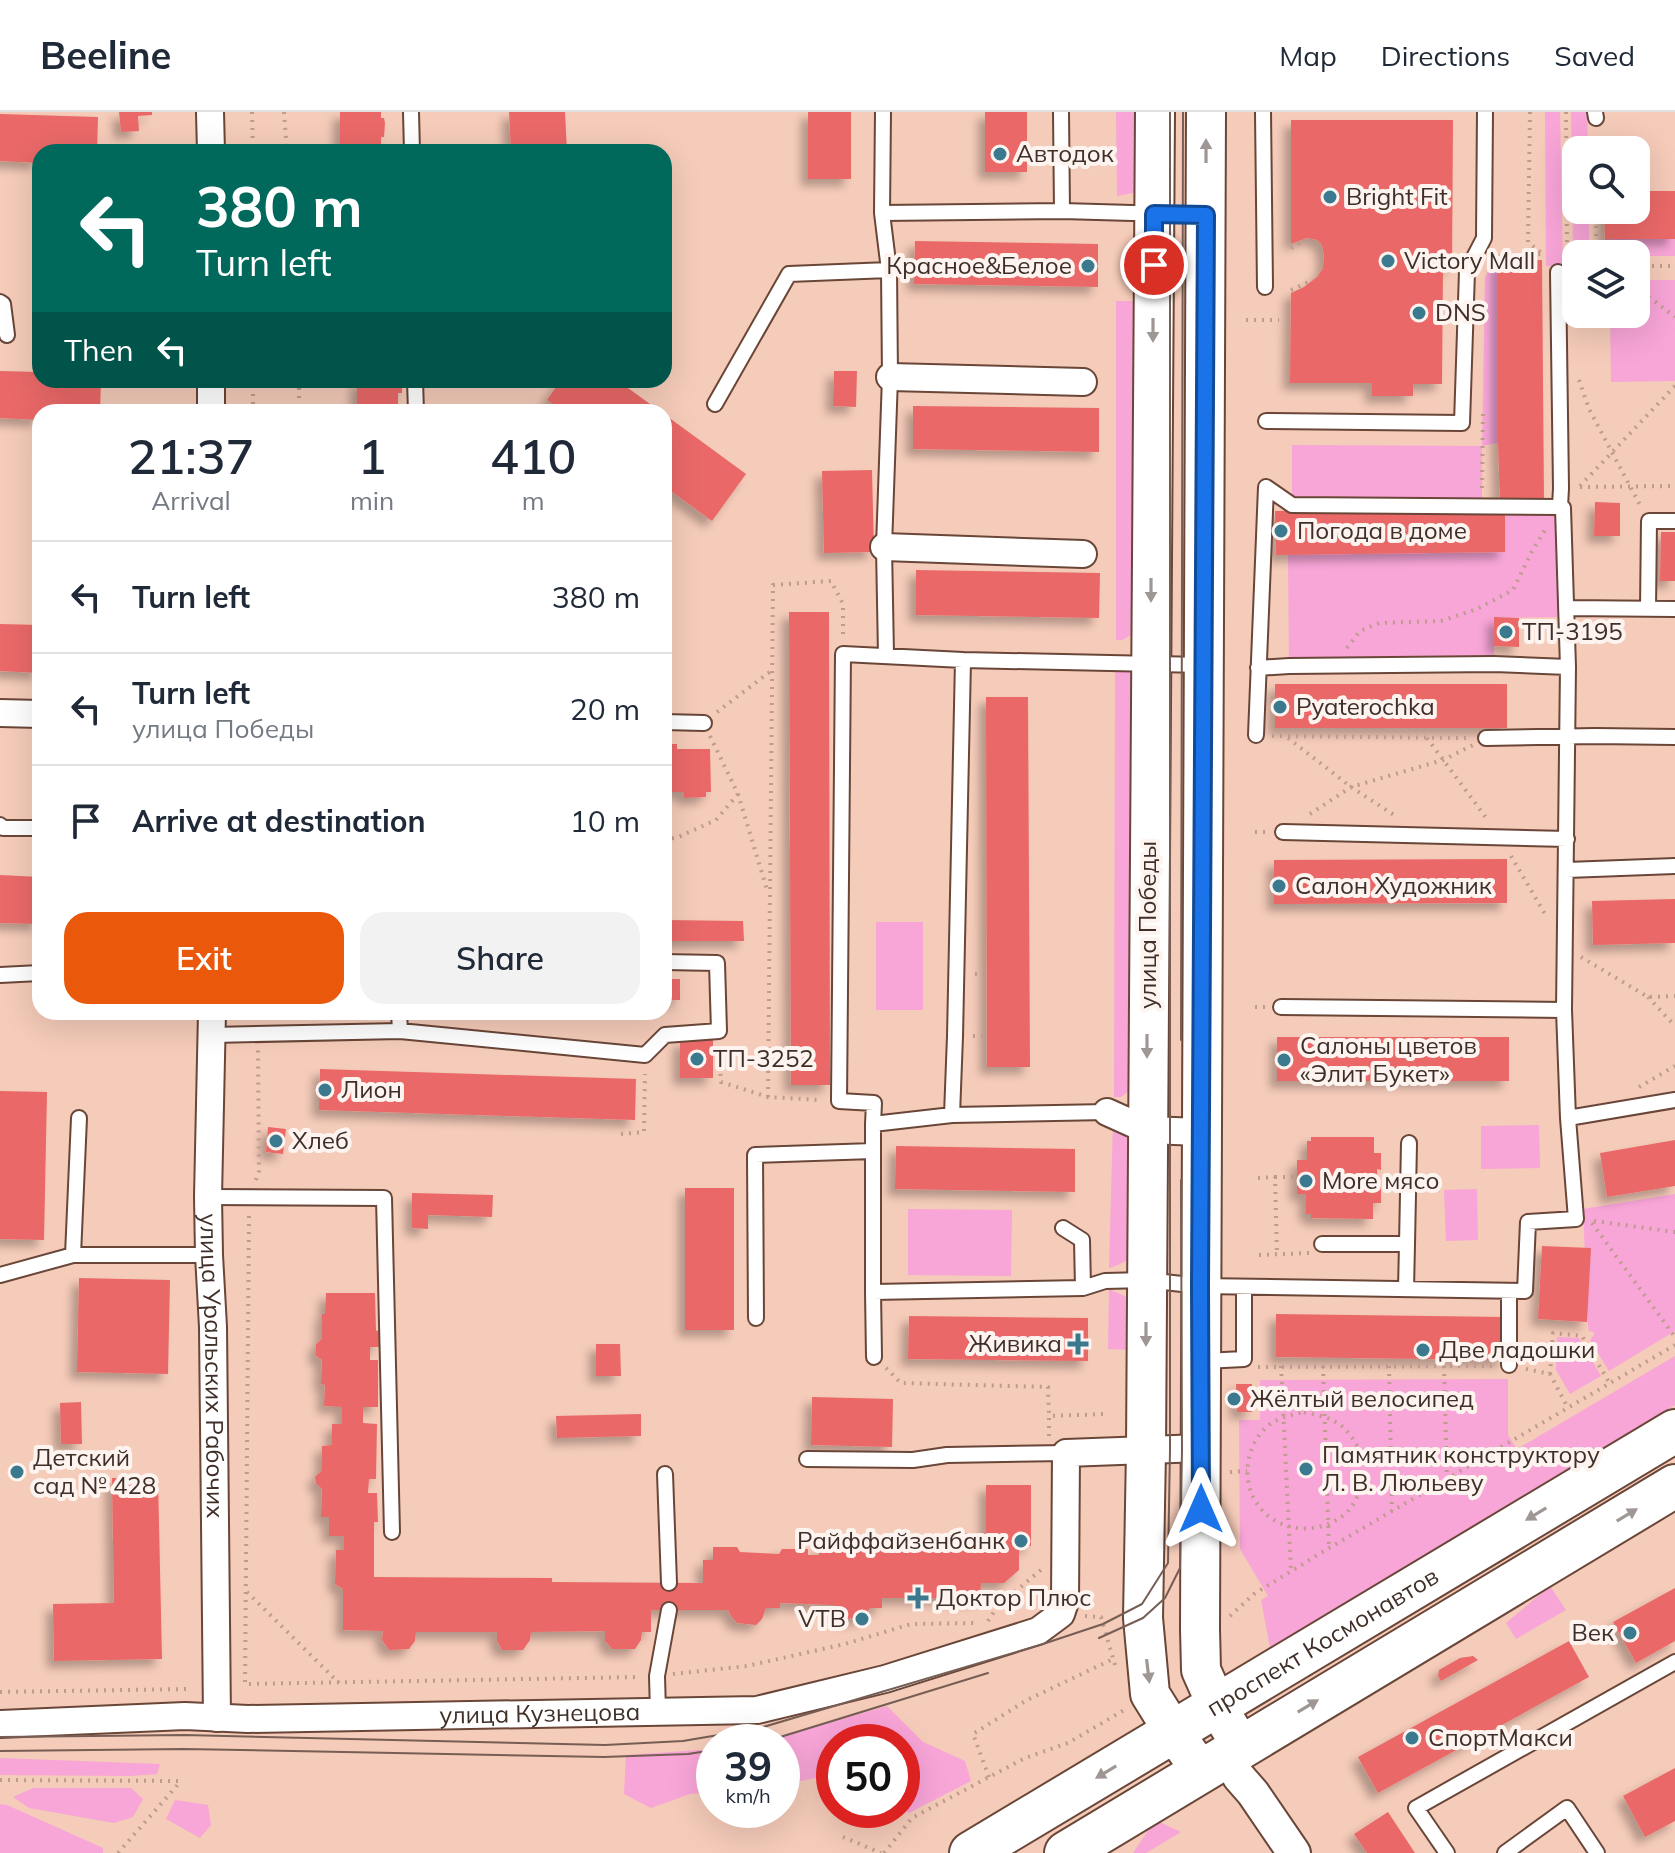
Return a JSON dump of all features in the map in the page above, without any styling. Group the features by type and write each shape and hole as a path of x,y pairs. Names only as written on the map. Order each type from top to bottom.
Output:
{"main road":[{"name":"улица Победы","path":"1155,112 1146,1450 1142,1604 1150,1694 1173,1731 1227,1765"},
{"path":"1206,112 1200,1361 1214,1460 1200,1629 1201,1670 1217,1706 1227,1765"},
{"name":"проспект Космонавтов","path":"971,1853 1675,1431"},
{"name":"проспект Космонавтов","path":"1066,1853 1227,1765 1675,1486"}],"street":[{"path":"210,112 211,144"},
{"path":"890,377 1083,382"},
{"path":"884,547 1083,554"},
{"path":"0,713 32,714"},
{"name":"улица Уральских Рабочих","path":"212,1024 208,1197 213,1327 217,1718"},
{"path":"1107,1112 1147,1130 1201,1132"},
{"path":"1066,1453 1146,1450 1214,1460"},
{"name":"улица Кузнецова","path":"0,1724 185,1716 248,1719 757,1710 885,1679 1038,1631 1061,1614 1065,1602 1066,1453"},
{"path":"1227,1765 1253,1793 1294,1853"}],"lane":[{"path":"411,112 412,144"},
{"path":"883,112 882,213 889,270 890,377 884,547 886,655"},
{"path":"1061,112 1062,211"},
{"path":"1263,112 1265,287"},
{"path":"1266,421 1462,423 1467,271 1484,238 1485,112"},
{"path":"882,213 1062,211 1206,215"},
{"path":"715,404 789,274 889,270"},
{"path":"873,1292 1083,1288 1105,1281 1146,1280 1200,1286 1525,1291 1528,1222 1576,1219 1564,1010 1568,667 1563,508 1560,507 1558,272"},
{"path":"0,302 3,304 7,335"},
{"path":"1256,735 1266,487 1292,505 1560,507"},
{"path":"1648,609 1649,521 1675,521"},
{"path":"1566,608 1675,609"},
{"path":"874,1357 874,1103 839,1101 843,654 1203,665"},
{"path":"952,1115 963,660"},
{"path":"1258,668 1494,664 1568,667"},
{"path":"672,722 704,723"},
{"path":"1486,738 1675,737"},
{"path":"0,825 3,828 32,828"},
{"path":"1283,832 1567,839"},
{"path":"1567,870 1675,866"},
{"path":"212,1024 258,1034 400,1031 645,1055 665,1035 719,1031 717,963 672,962"},
{"path":"0,975 32,973"},
{"path":"1281,1007 1564,1010"},
{"path":"399,1020 400,1031"},
{"path":"1568,1118 1675,1100"},
{"path":"873,1124 952,1115 1107,1112"},
{"path":"73,1255 79,1118"},
{"path":"1406,1289 1409,1143"},
{"path":"756,1318 755,1155 873,1151"},
{"path":"208,1197 384,1198 392,1532"},
{"path":"1063,1228 1082,1240 1083,1288"},
{"path":"1322,1244 1407,1244"},
{"path":"0,1275 73,1255 209,1255"},
{"path":"1200,1361 1244,1359 1244,1287"},
{"path":"1509,1291 1509,1365"},
{"path":"807,1459 913,1460 947,1455 1066,1453"},
{"path":"665,1474 669,1583"},
{"path":"658,1712 657,1676 669,1610"},
{"path":"1447,1853 1416,1808 1675,1662"},
{"path":"1505,1853 1567,1808 1597,1853"}],"path":[{"path":"252,112 253,144"},
{"path":"284,112 286,144"},
{"path":"1530,112 1528,242 1544,254 1545,272 1558,272"},
{"path":"1566,112 1566,136"},
{"path":"1291,248 1312,239"},
{"path":"1488,271 1501,255 1544,254"},
{"path":"1650,266 1675,266"},
{"path":"1291,290 1313,280"},
{"path":"1650,298 1675,317"},
{"path":"1246,320 1279,320"},
{"path":"1579,381 1589,409 1649,521"},
{"path":"1578,487 1675,386"},
{"path":"1482,506 1483,400"},
{"path":"1561,488 1675,486"},
{"path":"1334,667 1360,631 1379,623 1441,621 1477,609 1513,590 1532,551 1560,507"},
{"path":"768,1097 773,585 831,581 843,604 843,654"},
{"path":"770,899 738,794 704,723 772,670"},
{"path":"1256,735 1486,738"},
{"path":"1286,736 1351,787 1426,835"},
{"path":"1427,738 1500,837 1565,947 1648,997 1675,1026"},
{"path":"1283,832 1351,787 1443,760 1486,738"},
{"path":"672,838 716,820 738,794"},
{"path":"971,974 987,974"},
{"path":"1648,997 1675,996"},
{"path":"719,1031 721,1082 768,1097 839,1101"},
{"path":"258,1034 259,1171 249,1196 245,1684 657,1676 747,1666 845,1644 911,1624 987,1623 999,1619"},
{"path":"971,1036 987,1036"},
{"path":"621,1134 644,1132 645,1055"},
{"path":"1275,1177 1277,1254"},
{"path":"1258,1178 1297,1177"},
{"path":"1675,1232 1590,1221 1675,1337"},
{"path":"1259,1255 1316,1253 1322,1244"},
{"path":"1568,1408 1550,1374 1553,1333 1582,1336 1610,1384"},
{"path":"1225,1620 1254,1594 1291,1571 1675,1345"},
{"path":"874,1357 901,1383 1048,1387 1049,1416"},
{"path":"1254,1367 1509,1365 1550,1374"},
{"path":"1281,1366 1291,1571"},
{"path":"1323,1366 1329,1548"},
{"path":"1389,1366 1392,1511"},
{"path":"1444,1366 1447,1479"},
{"path":"1304,1412 1325,1416 1341,1425 1355,1440 1363,1458 1357,1461 1359,1474 1365,1476 1357,1497 1346,1513 1328,1524 1310,1529 1289,1527 1260,1508 1252,1494 1247,1471 1249,1456 1256,1439 1269,1425 1283,1417 1304,1412"},
{"path":"1214,1460 1247,1471"},
{"path":"246,1591 339,1683"},
{"path":"1101,1617 1117,1671"},
{"path":"989,1777 973,1734 1027,1700 1113,1659"},
{"path":"0,1692 188,1689 177,1699"},
{"path":"843,1837 883,1853 912,1818 1025,1758 1068,1743 1131,1707"},
{"path":"0,1780 181,1781 118,1853"}],"shaded area":[{"path":"1116,112 1141,112 1141,188 1117,196"},
{"path":"1545,112 1560,112 1562,266 1546,266"},
{"path":"1571,112 1587,112 1588,136 1571,136"},
{"path":"1573,224 1589,224 1589,240 1573,240"},
{"path":"1675,239 1675,256 1650,256 1650,240 1605,240"},
{"path":"1498,261 1498,443 1482,446 1485,278 1491,264"},
{"path":"1650,280 1675,280 1675,381 1611,382 1610,328 1650,328"},
{"path":"1116,301 1134,301 1140,305 1139,631 1122,640 1116,640"},
{"path":"1292,445 1482,446 1482,506 1292,505"},
{"path":"1505,508 1563,508 1564,617 1494,618 1494,664 1289,666 1288,554 1505,552"},
{"path":"1115,670 1138,672 1138,1084 1121,1097 1114,1097"},
{"path":"876,922 923,922 923,1010 876,1010"},
{"path":"1113,1122 1136,1131 1135,1256 1109,1268"},
{"path":"1539,1125 1540,1168 1481,1169 1481,1126"},
{"path":"1477,1189 1478,1240 1446,1241 1444,1190"},
{"path":"1675,1194 1675,1331 1609,1371 1590,1340 1594,1332 1589,1331 1588,1325 1583,1209"},
{"path":"908,1209 1012,1210 1011,1276 908,1275"},
{"path":"1109,1289 1135,1301 1135,1350 1108,1349"},
{"path":"1557,1337 1579,1338 1601,1376 1570,1394 1556,1370"},
{"path":"1675,1356 1675,1405 1270,1648 1261,1600 1268,1596 1240,1549 1239,1420 1260,1420 1260,1380 1508,1379 1508,1435 1517,1449"},
{"path":"1550,1586 1566,1610 1516,1639 1506,1623"},
{"path":"887,1706 905,1724 822,1724"},
{"path":"816,1726 816,1778 800,1781 800,1730"},
{"path":"920,1739 965,1761 971,1781 920,1807"},
{"path":"696,1750 696,1794 651,1808 624,1794 626,1755"},
{"path":"0,1758 160,1764 157,1774 130,1776 0,1775"},
{"path":"33,1788 131,1788 143,1799 133,1817 114,1823 29,1808 13,1797"},
{"path":"175,1800 208,1805 211,1825 200,1838 166,1819"},
{"path":"0,1804 103,1848 103,1853 0,1853"},
{"path":"1155,1820 1181,1832 1146,1853 1133,1853"}],"building":[{"path":"119,112 152,112 152,115 138,116 139,131 121,132"},
{"path":"340,112 381,112 385,123 381,144 340,144"},
{"path":"509,112 565,112 567,144 511,144"},
{"path":"808,112 851,112 851,179 808,179"},
{"path":"985,112 1027,112 1027,172 985,172"},
{"path":"0,114 98,117 97,144 32,144 32,163 0,161"},
{"name":"Victory Mall","path":"1291,120 1453,120 1452,267 1443,267 1442,384 1413,384 1413,396 1372,396 1372,383 1290,383 1291,293 1317,277 1323,268 1324,256 1322,245 1317,240 1307,238 1291,244"},
{"path":"1650,191 1675,191 1675,239 1605,239 1604,224 1650,224"},
{"path":"915,241 1098,244 1098,287 914,284"},
{"path":"1542,260 1544,501 1500,502 1498,261"},
{"path":"0,371 32,372 32,388 101,388 100,404 32,404 32,420 0,418"},
{"path":"834,371 857,371 856,407 833,406"},
{"path":"357,388 402,388 402,393 398,393 398,404 357,404"},
{"path":"555,388 628,388 650,404 553,404 547,400"},
{"path":"913,406 1099,408 1099,452 913,449"},
{"path":"672,420 746,474 712,521 672,492"},
{"path":"872,470 874,552 824,553 822,471"},
{"path":"1595,502 1620,503 1620,536 1594,536"},
{"path":"1505,508 1505,552 1276,555 1275,511"},
{"path":"1661,532 1675,532 1675,581 1660,581"},
{"path":"916,570 1100,573 1099,618 916,615"},
{"path":"789,612 829,612 830,1085 791,1085"},
{"name":"ТП-3195","path":"1494,617 1519,618 1519,647 1494,646"},
{"path":"0,624 32,625 32,673 0,671"},
{"path":"1275,684 1507,684 1507,728 1275,728"},
{"path":"986,697 1028,697 1030,1067 987,1067"},
{"path":"672,744 677,744 677,749 710,749 711,792 706,792 706,797 684,798 684,792 672,792"},
{"path":"1507,859 1507,903 1274,904 1274,860"},
{"path":"0,875 32,877 32,924 0,923"},
{"path":"1675,899 1675,943 1593,945 1592,901"},
{"path":"672,920 743,921 744,941 672,941"},
{"path":"672,979 680,979 680,1000 672,1000"},
{"path":"1277,1037 1509,1037 1509,1081 1277,1081"},
{"name":"ТП-3252","path":"680,1040 713,1040 713,1078 680,1078"},
{"path":"320,1069 636,1079 635,1120 319,1110"},
{"path":"0,1091 47,1092 44,1240 0,1239"},
{"name":"Хлеб","path":"268,1127 286,1129 283,1154 266,1152"},
{"path":"1311,1137 1374,1137 1374,1153 1381,1153 1377,1187 1381,1187 1381,1203 1373,1203 1373,1219 1311,1218 1311,1214 1306,1214 1306,1194 1297,1194 1297,1160 1307,1160 1307,1141 1311,1141"},
{"path":"1675,1140 1675,1186 1607,1197 1600,1153"},
{"path":"896,1146 1075,1149 1075,1192 895,1189"},
{"path":"685,1188 734,1188 734,1330 685,1330"},
{"path":"412,1193 493,1195 492,1217 428,1215 428,1229 412,1228"},
{"path":"1542,1246 1591,1248 1587,1322 1538,1319"},
{"path":"79,1278 170,1280 168,1374 77,1372"},
{"path":"326,1293 375,1293 379,1347 370,1347 370,1360 378,1360 378,1407 363,1407 363,1423 377,1424 376,1479 369,1479 368,1493 377,1493 374,1577 703,1583 703,1560 713,1560 713,1547 737,1547 740,1552 779,1554 782,1549 808,1549 808,1555 819,1555 819,1547 867,1549 869,1541 953,1541 953,1533 986,1533 986,1485 1031,1485 1031,1546 1019,1546 1019,1570 1004,1583 981,1583 980,1598 882,1598 882,1608 870,1608 862,1619 841,1618 834,1613 834,1605 780,1603 780,1608 766,1608 756,1625 737,1623 728,1610 651,1610 651,1632 642,1632 635,1649 612,1649 605,1641 605,1631 531,1632 523,1650 502,1650 497,1641 497,1632 416,1632 415,1641 409,1649 389,1650 382,1640 383,1631 343,1630 343,1589 335,1584 336,1550 344,1550 344,1536 329,1536 329,1517 321,1517 322,1489 315,1477 322,1470 322,1446 332,1445 332,1424 342,1424 342,1407 324,1406 322,1360 316,1356 316,1344 322,1339"},
{"path":"1276,1314 1505,1317 1505,1360 1276,1357"},
{"path":"909,1316 1088,1318 1088,1361 908,1359"},
{"path":"596,1344 620,1344 621,1376 596,1376"},
{"path":"1236,1384 1252,1384 1252,1412 1237,1412"},
{"path":"812,1397 893,1399 892,1447 811,1445"},
{"path":"81,1402 82,1444 61,1444 60,1403"},
{"path":"641,1414 641,1436 557,1438 556,1416"},
{"path":"112,1478 158,1478 162,1659 54,1661 53,1604 114,1603"},
{"path":"1675,1588 1675,1641 1636,1663 1613,1622"},
{"path":"1569,1641 1589,1677 1378,1793 1358,1757"},
{"path":"1473,1656 1478,1660 1441,1681 1439,1670 1460,1658"},
{"path":"1675,1768 1675,1821 1645,1837 1623,1796"},
{"path":"1388,1812 1415,1853 1367,1853 1354,1834"}],"tram line":[{"path":"0,1737 185,1735 605,1745 683,1741 760,1728 1043,1644 1103,1624 1142,1604 1168,1563 1170,112"},
{"path":"1181,1040 1183,112"},
{"path":"1099,1638 1143,1618 1165,1598 1180,1568 1181,1180"},
{"path":"800,1731 988,1673"},
{"path":"0,1751 184,1749 604,1757 696,1753"}],"place":[{"name":"Автодок","path":"1000,154"},
{"name":"Bright Fit","path":"1330,197"},
{"name":"Victory Mall","path":"1388,261"},
{"name":"Красное&Белое","path":"1088,266"},
{"name":"DNS","path":"1419,313"},
{"name":"Погода в доме","path":"1281,531"},
{"name":"ТП-3195","path":"1506,632"},
{"name":"Pyaterochka","path":"1280,707"},
{"name":"Салон Художник","path":"1279,886"},
{"name":"ТП-3252","path":"697,1059"},
{"name":"Салоны цветов «Элит Букет»","path":"1284,1060"},
{"name":"Лион","path":"325,1090"},
{"name":"Хлеб","path":"276,1141"},
{"name":"More мясо","path":"1306,1181"},
{"name":"Живика","path":"1078,1344"},
{"name":"Две ладошки","path":"1423,1350"},
{"name":"Жёлтый велосипед","path":"1234,1399"},
{"name":"Памятник конструктору Л. В. Люльеву","path":"1306,1469"},
{"name":"Детский сад № 428","path":"17,1472"},
{"name":"Райффайзенбанк","path":"1021,1541"},
{"name":"Доктор Плюс","path":"918,1598"},
{"name":"VTB","path":"862,1619"},
{"name":"Век","path":"1630,1633"},
{"name":"СпортМакси","path":"1412,1738"}],"route":[{"path":"1154,265 1154,214 1206,215 1201,1509"}]}
